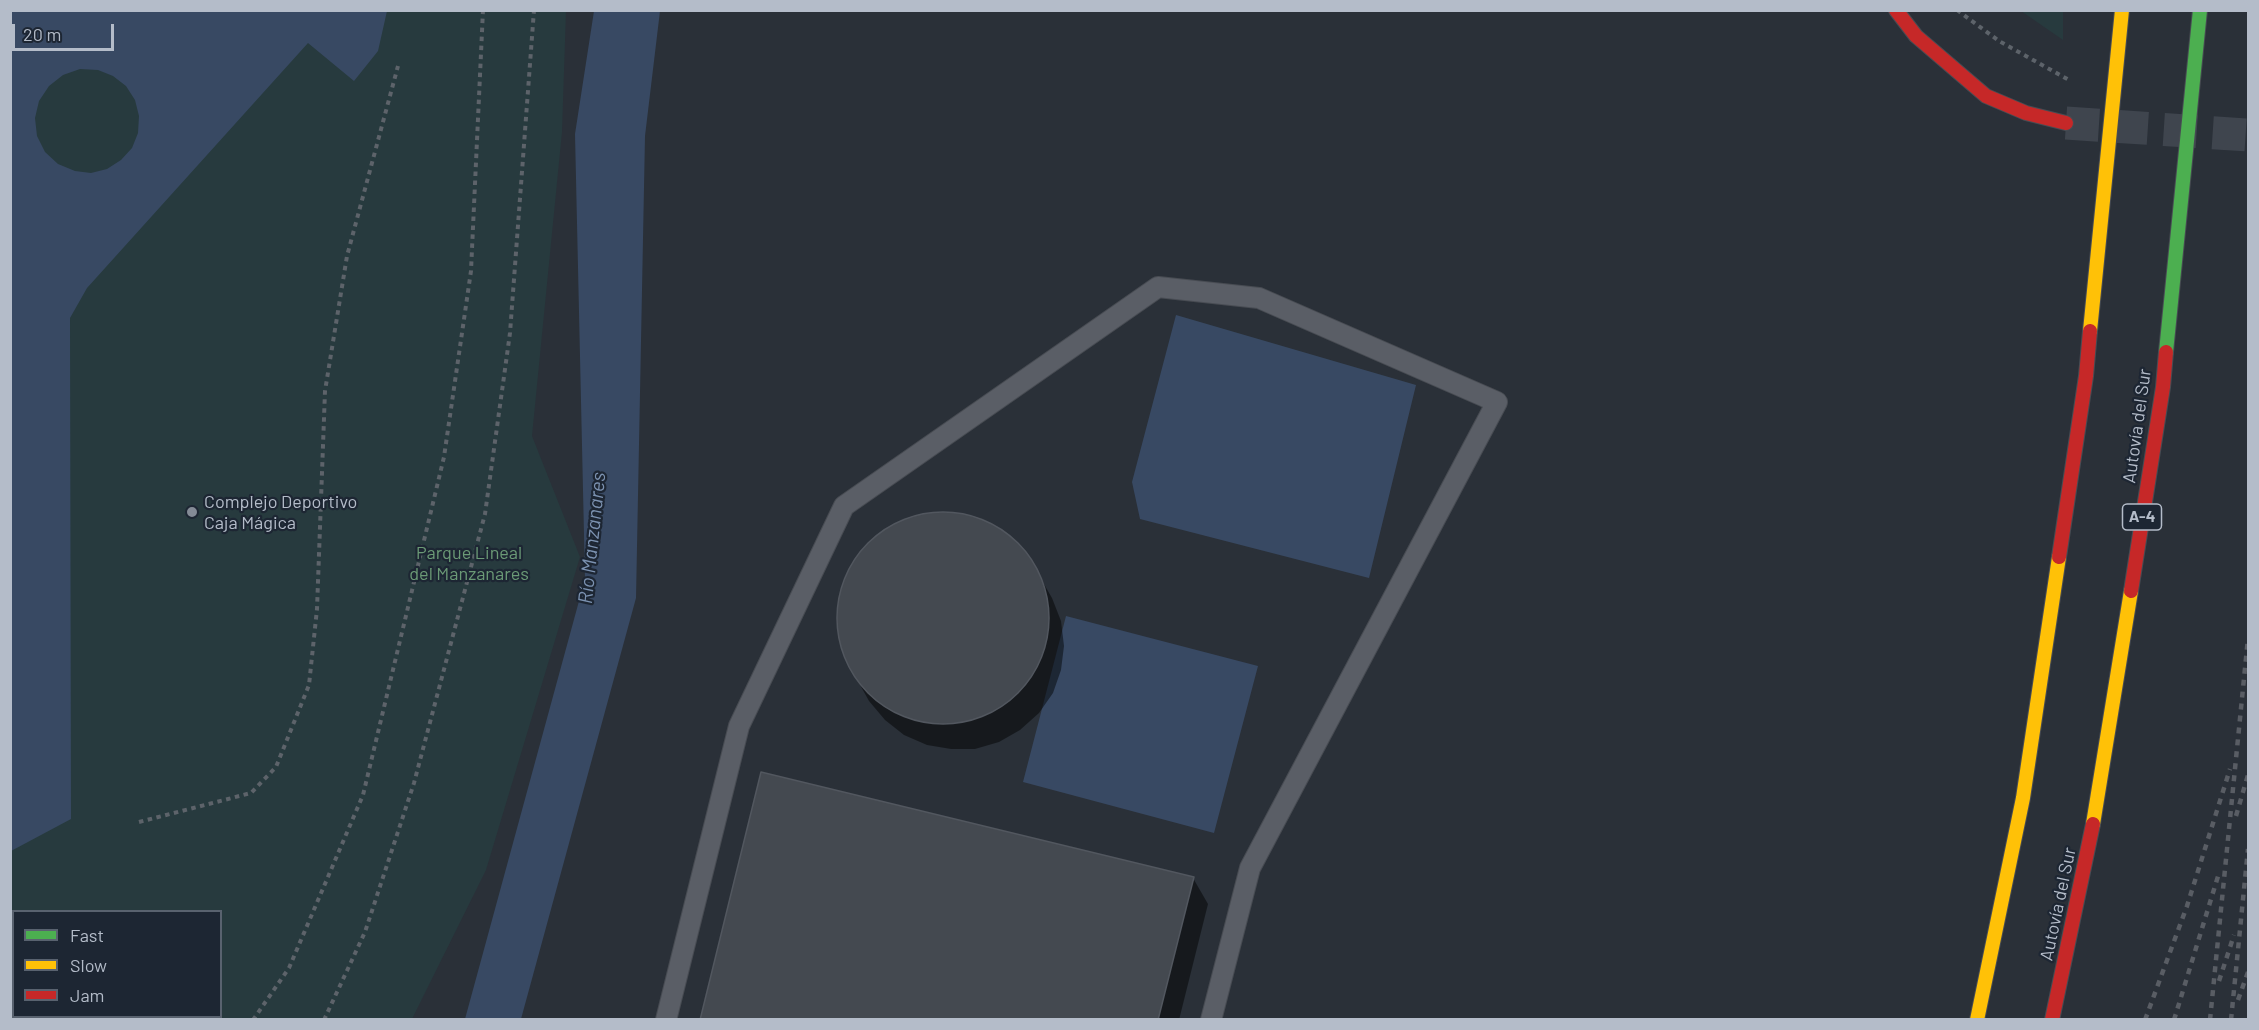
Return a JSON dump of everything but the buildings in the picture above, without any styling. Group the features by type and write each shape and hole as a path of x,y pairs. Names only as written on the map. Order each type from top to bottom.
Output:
{"main road":[{"path":"1896,10 1916,36 1986,96 2026,112 2066,123 2012,92"},
{"path":"1977,1020 2023,798 2086,376 2122,10"},
{"name":"Autovía del Sur","path":"2052,1020 2095,817 2163,387 2200,10"}],"lane":[{"path":"666,1020 739,726 844,507 1158,287 1259,298 1497,402 1251,868 1211,1020"}],"path":[{"path":"253,1020 289,968 363,795 444,457 471,271 483,10"},
{"path":"324,1020 365,932 414,783 485,514 510,333 534,10"},
{"path":"1957,10 1999,41 2069,80"},
{"path":"139,822 251,793 276,767 309,685 317,609 325,391 347,256 398,66"}],"green space":[{"name":"Complejo Deportivo Caja Mágica","path":"10,11 566,11 562,132 532,436 580,557 486,870 412,1019 11,1019"},
{"path":"2021,11 2063,11 2063,40"}],"water":[{"path":"11,10 387,11 378,51 354,81 308,43 87,288 70,318 71,819 11,851","holes":["80,69 98,70 113,76 126,86 135,100 139,116 138,133 132,148 121,160 107,169 91,173 75,171 58,164 45,152 37,136 35,118 39,101 49,86 63,75"]},
{"name":"Río Manzanares","path":"594,11 660,11 645,136 636,598 521,1019 465,1019 585,579 575,134"},
{"path":"1176,315 1416,385 1369,578 1140,519 1132,482"},
{"path":"1066,616 1258,666 1214,833 1023,782"}],"tunnel":[{"path":"2066,123 2248,135"}],"railway":[{"path":"2210,1020 2248,638"},
{"path":"2145,1020 2187,906 2230,769"},
{"path":"2236,816 2248,775"},
{"path":"2231,1020 2248,849"},
{"path":"2174,1020 2219,873"},
{"path":"2219,981 2234,935"},
{"path":"2238,1000 2248,972"}],"traffic: fast":[{"path":"2166,352 2200,10"}],"traffic: slow":[{"path":"2090,331 2122,10"},
{"path":"1977,1020 2023,798 2059,557"},
{"path":"2093,824 2131,591"}],"traffic: jam":[{"path":"1896,10 1916,36 1986,96 2026,113 2066,123"},
{"path":"2059,557 2086,376 2090,331"},
{"path":"2131,591 2163,387 2166,352"},
{"path":"2052,1020 2093,824"}],"place":[{"name":"Complejo Deportivo Caja Mágica","path":"192,512"}],"park label":[{"name":"Parque Lineal del Manzanares","path":"469,563"}]}
